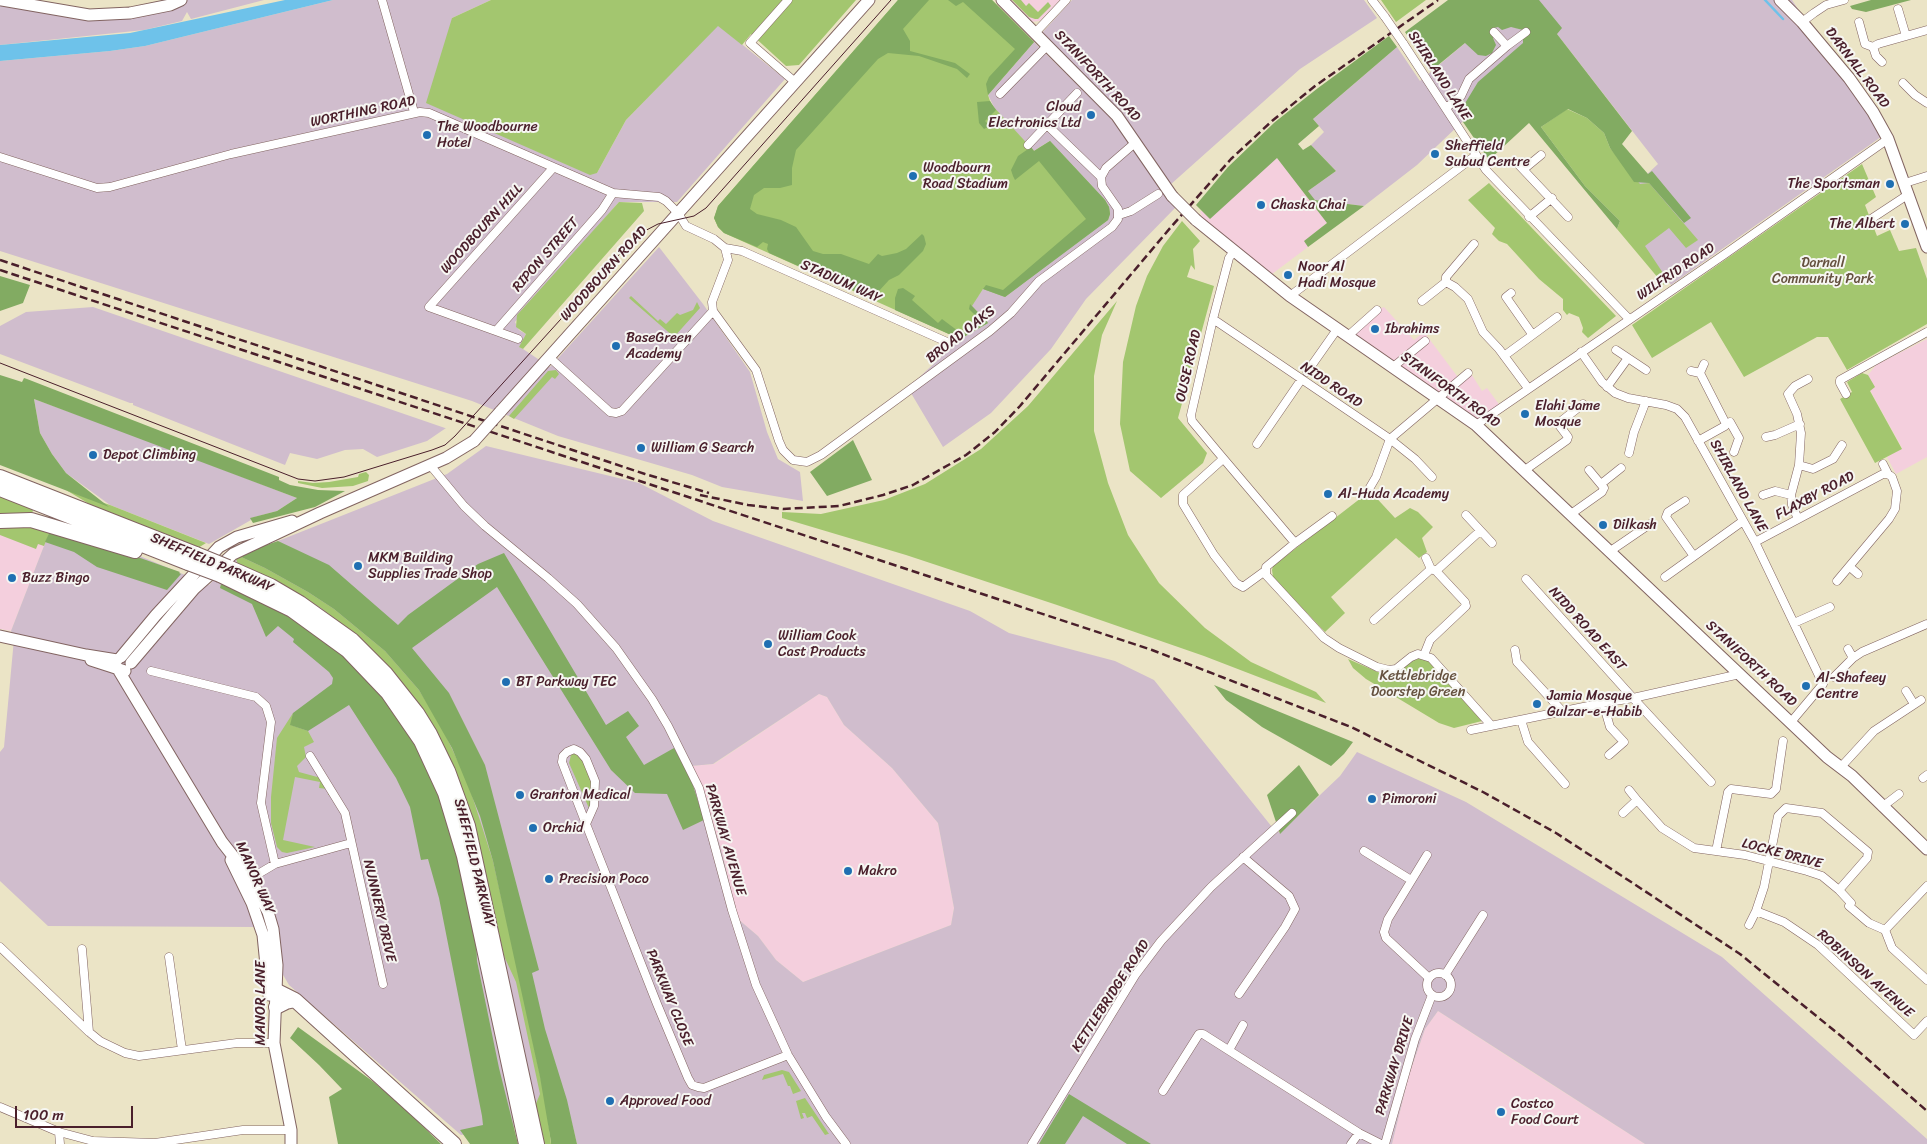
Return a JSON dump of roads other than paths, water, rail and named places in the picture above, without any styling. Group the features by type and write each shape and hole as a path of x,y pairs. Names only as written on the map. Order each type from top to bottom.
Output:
{"highway":[{"name":"SHEFFIELD PARKWAY","path":"0,477 190,561 218,571 292,610 347,650 388,693 421,741 445,793 464,856 526,1144"},
{"name":"SHEFFIELD PARKWAY","path":"0,489 190,561 271,586 300,603 352,640 386,674 408,701 430,734 448,771 468,826 537,1144"},
{"path":"0,521 31,520 190,561"},
{"path":"273,989 295,1000 454,1144"},
{"path":"275,1011 286,1002 295,1000"}],"street":[{"path":"2,0 89,15 130,13 170,5 181,0"},
{"path":"382,0 414,112"},
{"path":"788,0 750,43 795,82"},
{"name":"WOODBOURN ROAD","path":"122,665 176,602 215,552 232,539 262,528 320,513 446,458 474,441 869,0"},
{"name":"STANIFORTH ROAD","path":"1002,0 1117,116 1172,196 1196,220 1290,296 1476,424 1609,552 1840,768 1852,776 1927,849"},
{"path":"1035,33 1066,0"},
{"name":"SHIRLAND LANE","path":"1372,0 1403,43 1486,170 1529,217 1629,319"},
{"name":"DARNALL ROAD","path":"1780,0 1802,22 1849,78 1873,112 1888,139 1927,247"},
{"path":"1802,22 1826,5 1844,0"},
{"path":"1898,9 1906,36"},
{"path":"1859,22 1865,44 1873,47"},
{"path":"1873,47 1927,30"},
{"path":"1494,32 1506,46"},
{"path":"1446,108 1461,96 1469,79 1506,46 1526,32"},
{"path":"1000,94 1047,46"},
{"path":"1873,47 1876,56 1882,62"},
{"path":"1903,83 1915,95 1927,103"},
{"path":"1028,145 1077,93"},
{"name":"WORTHING ROAD","path":"0,157 97,188 110,187 230,154 414,112 429,113 613,194 659,197 678,213"},
{"path":"1047,125 1101,178"},
{"name":"WILFRID ROAD","path":"1476,424 1725,254 1888,139"},
{"path":"1119,215 1114,202 1102,186 1101,178 1106,168 1136,142"},
{"path":"1524,169 1541,154"},
{"path":"1290,296 1476,156"},
{"path":"1517,163 1568,217"},
{"name":"WOODBOURN HILL","path":"496,331 429,307 553,168"},
{"path":"1871,219 1907,188 1927,176"},
{"name":"RIPON STREET","path":"496,331 602,210 613,194"},
{"name":"BROAD OAKS","path":"714,311 756,370 783,450 793,460 807,462 821,455 990,330 1011,313 1040,281 1112,227 1119,215 1131,211 1158,194"},
{"path":"1529,217 1552,198"},
{"name":"STADIUM WAY","path":"678,213 686,226 714,239 725,248 742,251 947,342"},
{"path":"1446,282 1446,276 1474,244"},
{"path":"549,357 610,412 622,411 714,311 712,302 728,260 725,248"},
{"name":"OUSE ROAD","path":"1234,251 1230,258 1213,319 1191,415 1192,421 1294,543"},
{"path":"1422,301 1426,292 1446,282"},
{"path":"1446,282 1468,298 1483,332 1528,388"},
{"path":"1511,293 1506,297 1532,334"},
{"path":"1349,336 1377,310"},
{"path":"1504,356 1557,317"},
{"name":"NIDD ROAD","path":"1213,319 1390,439 1415,459 1432,476"},
{"path":"1307,372 1338,328"},
{"path":"496,331 518,338"},
{"path":"1846,394 1840,380 1927,332"},
{"path":"1393,367 1425,341"},
{"path":"1616,350 1646,370"},
{"name":"SHIRLAND LANE","path":"1581,352 1607,387 1628,398 1677,409 1685,417 1756,542 1823,684 1791,722"},
{"path":"1607,387 1628,358"},
{"path":"1700,373 1704,364"},
{"path":"1691,371 1700,373 1731,422 1739,438 1734,452"},
{"path":"1369,489 1376,477 1390,439 1468,373"},
{"path":"1257,444 1301,380"},
{"path":"1798,519 1792,505 1791,495 1802,444 1800,424 1788,394 1795,386 1808,380"},
{"path":"1629,453 1634,432 1646,401"},
{"path":"1525,470 1567,440 1568,437 1559,424 1583,404"},
{"path":"1698,441 1731,422"},
{"path":"1766,437 1800,424"},
{"path":"1798,465 1813,469 1833,459 1842,445"},
{"path":"1223,459 1182,494 1183,504 1214,556 1236,583 1243,586 1265,571 1266,567 1294,543 1332,516"},
{"path":"1837,580 1889,519 1896,508 1897,491 1884,464"},
{"name":"PARKWAY AVENUE","path":"430,465 464,506 485,526 548,578 576,604 616,648 652,699 668,726 699,788 734,917 756,986 788,1056 826,1117 846,1144"},
{"path":"1601,484 1621,468"},
{"path":"1571,514 1602,492 1604,488 1589,470"},
{"name":"FLAXBY ROAD","path":"1756,542 1883,474 1888,474"},
{"path":"1763,495 1775,491 1791,495"},
{"path":"1685,501 1668,512 1666,517 1693,555"},
{"path":"1466,515 1492,543"},
{"path":"1665,577 1693,555 1743,521"},
{"path":"1609,552 1650,524"},
{"path":"1374,620 1480,531"},
{"path":"1426,558 1434,570 1465,602 1472,612"},
{"path":"1850,566 1858,574"},
{"path":"1265,571 1266,575 1324,638 1339,648 1378,667 1389,670 1396,669 1411,657 1424,655 1432,658 1491,725"},
{"name":"NIDD ROAD EAST","path":"1526,579 1633,698 1712,782"},
{"path":"1424,655 1430,640 1466,606"},
{"path":"1794,623 1830,607"},
{"path":"1834,678 1853,658 1927,624"},
{"path":"0,636 122,665"},
{"path":"1848,649 1853,658"},
{"path":"1515,650 1517,662 1563,712"},
{"name":"MANOR WAY","path":"122,665 130,677 140,705 246,881 264,901 271,922"},
{"path":"152,671 256,697 266,706 271,722 261,803 275,864"},
{"path":"1471,730 1633,698 1740,674"},
{"path":"1840,768 1874,730 1917,702 1906,691"},
{"path":"1603,703 1610,727 1624,742 1609,754"},
{"path":"1521,720 1528,742 1565,784"},
{"path":"1716,851 1728,792 1731,789 1771,794 1776,789 1783,741"},
{"name":"PARKWAY CLOSE","path":"586,824 594,806 594,781 586,760 580,752 574,749 566,752 562,762 586,824 690,1082 695,1086 704,1088 788,1056"},
{"name":"NUNNERY DRIVE","path":"310,756 345,813 383,984"},
{"name":"LOCKE DRIVE","path":"1630,790 1662,828 1694,848 1745,855 1822,876 1839,890 1851,904 1849,906 1869,923 1885,930"},
{"path":"1882,807 1899,794"},
{"path":"1623,813 1637,800"},
{"path":"1749,925 1756,911 1778,816 1786,808 1822,812 1868,852 1867,858 1839,890"},
{"name":"KETTLEBRIDGE ROAD","path":"1032,1144 1136,974 1166,935 1211,887 1292,813"},
{"path":"246,881 275,864 351,843"},
{"path":"1364,851 1411,880"},
{"path":"1426,855 1388,919 1384,932 1386,938 1429,978"},
{"path":"1239,994 1285,927 1294,909 1289,896 1243,857"},
{"name":"MANOR WAY","path":"246,881 263,935 273,989"},
{"path":"1927,886 1885,930 1892,948 1927,980"},
{"name":"ROBINSON AVENUE","path":"1756,911 1784,922 1818,945 1914,1035 1927,1021"},
{"path":"1445,975 1483,915"},
{"name":"MANOR LANE","path":"271,922 277,964 273,989 275,1011 274,1043 291,1130 291,1144"},
{"path":"0,946 89,1032 113,1048 139,1056 237,1043 274,1043"},
{"path":"82,950 89,1032"},
{"path":"169,957 182,1050"},
{"path":"1438,973 1445,975 1451,983 1448,993 1442,997 1432,996 1427,989 1429,978 1438,973"},
{"name":"PARKWAY DRIVE","path":"1385,1144 1415,1039 1432,996"},
{"path":"1229,1050 1243,1025"},
{"path":"1163,1091 1199,1034 1203,1034 1359,1133 1381,1144"},
{"path":"0,1107 59,1132 91,1142 155,1143 243,1130 291,1130"},
{"path":"59,1132 60,1144"},
{"path":"1352,1144 1359,1133"}],"water":[{"path":"285,0 333,0 145,46 0,61 0,45 130,33"}],"waterway":[{"path":"1765,0 1783,19"}],"tram line":[{"path":"0,363 298,479 315,481 344,477 445,445 637,235 658,224 694,216 706,208 891,0"}],"railway":[{"path":"700,495 748,505 783,509 839,506 913,485 966,455 995,432 1020,406 1231,159 1272,121 1315,86 1438,0"},
{"path":"0,260 645,474 709,493"},
{"path":"0,270 1152,650 1351,727 1483,792 1556,833 1740,954 1841,1036 1927,1111"}],"place":[{"name":"Cloud Electronics Ltd","path":"1091,115"},
{"name":"The Woodbourne Hotel","path":"427,135"},
{"name":"Sheffield Subud Centre","path":"1435,154"},
{"name":"Woodbourn Road Stadium","path":"913,176"},
{"name":"The Sportsman","path":"1890,184"},
{"name":"Chaska Chai","path":"1261,205"},
{"name":"The Albert","path":"1905,224"},
{"name":"Noor Al Hadi Mosque","path":"1288,275"},
{"name":"Ibrahims","path":"1375,329"},
{"name":"BaseGreen Academy","path":"616,346"},
{"name":"Elahi Jame Mosque","path":"1525,414"},
{"name":"William G Search","path":"641,448"},
{"name":"Depot Climbing","path":"93,455"},
{"name":"Al-Huda Academy","path":"1328,494"},
{"name":"Dilkash","path":"1603,525"},
{"name":"MKM Building Supplies Trade Shop","path":"358,566"},
{"name":"Buzz Bingo","path":"12,578"},
{"name":"William Cook Cast Products","path":"768,644"},
{"name":"BT Parkway TEC","path":"506,682"},
{"name":"Al-Shafeey Centre","path":"1806,686"},
{"name":"Jamia Mosque Gulzar-e-Habib","path":"1537,704"},
{"name":"Granton Medical","path":"520,795"},
{"name":"Pimoroni","path":"1372,799"},
{"name":"Orchid","path":"533,828"},
{"name":"Makro","path":"848,871"},
{"name":"Precision Poco","path":"549,879"},
{"name":"Approved Food","path":"610,1101"},
{"name":"Costco Food Court","path":"1501,1112"}],"park label":[{"name":"Darnall Community Park","path":"1823,272"},
{"name":"Kettlebridge Doorstep Green","path":"1418,684"}]}
